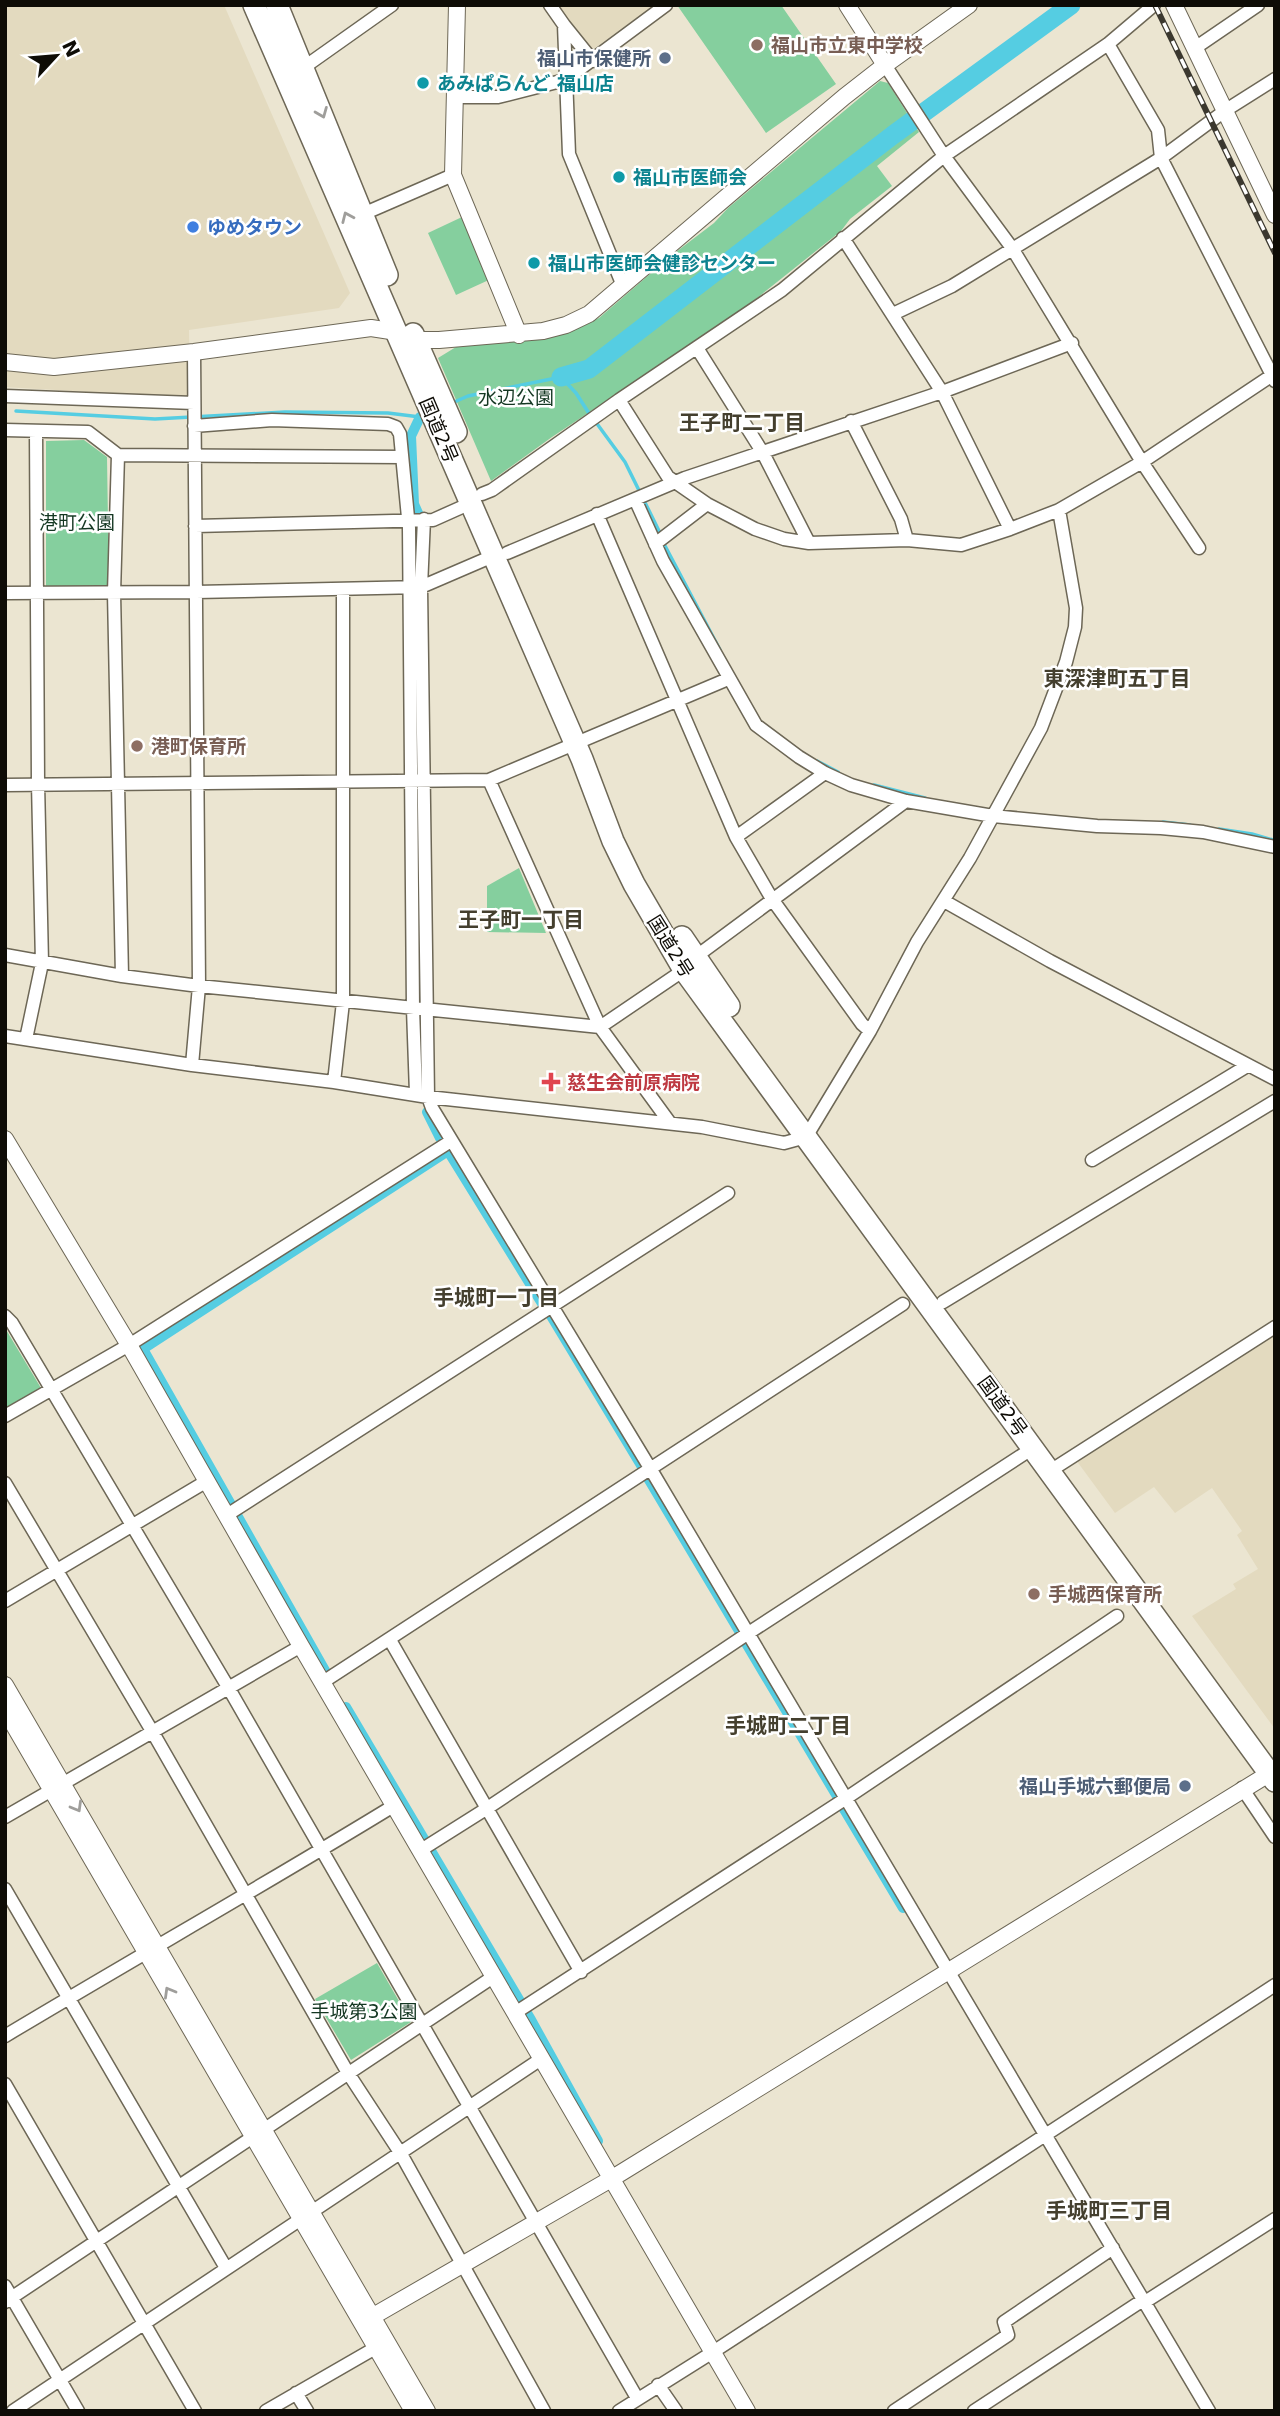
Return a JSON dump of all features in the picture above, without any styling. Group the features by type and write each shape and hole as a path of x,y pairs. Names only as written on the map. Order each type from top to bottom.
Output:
{"highway":[{"name":"国道2号","path":"254,5 430,389 581,741 613,841 629,873 689,964 1033,1448 1056,1467"},
{"name":"国道2号","path":"277,5 363,214 406,336"},
{"name":"国道2号","path":"810,1131 943,1302 1056,1467 1273,1771"}],"street":[{"path":"303,68 392,5"},
{"path":"457,5 453,175 519,335"},
{"path":"550,5 593,61"},
{"path":"455,97 498,97 565,79 666,5"},
{"path":"847,5 944,156 1012,248 1142,462 1199,548"},
{"path":"5,362 54,367 194,352 371,328 406,336 519,335 566,325 589,314 844,97 969,5"},
{"path":"195,526 433,520 492,490 782,290 944,156 1108,44 1154,5"},
{"path":"1174,5 1275,215"},
{"path":"1195,48 1258,5"},
{"path":"564,25 569,154 623,286"},
{"path":"619,400 668,477 707,504 755,529 784,540 809,543 907,540 961,545 1059,510 1142,462 1273,378 1161,158 1158,131 1108,44"},
{"path":"893,314 952,286 1161,158 1226,110 1273,84"},
{"path":"363,214 453,175"},
{"path":"843,238 942,392 1010,529"},
{"path":"5,593 415,587 500,555 675,482 942,392 1072,343"},
{"path":"697,348 763,453 809,543"},
{"path":"192,1065 199,986 194,352"},
{"path":"5,396 194,404"},
{"path":"194,424 272,420 388,424 396,427 400,434 402,457 417,519 415,587 422,1095 650,1468 1209,2411"},
{"path":"851,421 901,519 907,540"},
{"path":"5,430 88,432 118,456 194,454 402,457"},
{"path":"26,1039 42,963 36,431"},
{"path":"118,456 114,593 122,976"},
{"path":"635,499 655,544 757,725 825,773 851,785 906,801 993,816 1203,832 1275,847"},
{"path":"655,544 707,504"},
{"path":"5,1036 192,1065 702,1127 784,1143 810,1131 870,1031 917,942 944,901 1041,728 1066,662 1076,608 1059,510"},
{"path":"597,514 736,837 772,899 862,1024 870,1031"},
{"path":"334,1082 343,1002 343,589"},
{"path":"5,785 489,780 729,678"},
{"path":"736,837 825,773"},
{"path":"489,780 600,1027 670,1123"},
{"path":"5,955 122,976 199,986 600,1027 689,964 772,899 906,801"},
{"path":"944,901 1050,961 1275,1079"},
{"path":"1092,1160 1247,1066"},
{"path":"943,1302 1275,1101"},
{"path":"6,1140 129,1345 301,1646 747,2411"},
{"path":"5,1416 129,1345 451,1141"},
{"path":"227,1515 728,1193"},
{"path":"323,1682 903,1304"},
{"path":"5,1316 12,1323 228,1687 637,2398"},
{"path":"1056,1467 1275,1327"},
{"path":"421,1850 486,1810 747,1634 1033,1448"},
{"path":"5,1601 207,1481"},
{"path":"5,1483 152,1731 348,2073 401,2154 544,2411"},
{"path":"515,2013 845,1798 1116,1616"},
{"path":"390,1640 581,1972"},
{"path":"5,1817 301,1646"},
{"path":"5,1685 58,1786 305,2216 427,2411"},
{"path":"5,1710 58,1786"},
{"path":"368,2320 611,2179 1273,1771"},
{"path":"1242,1788 1275,1837"},
{"path":"5,2036 246,1896 395,1805"},
{"path":"5,1889 226,2268"},
{"path":"78,2411 7,2295 96,2241 493,1977"},
{"path":"619,2411 1275,1985"},
{"path":"13,2411 541,2059"},
{"path":"5,2084 195,2411"},
{"path":"974,2411 1275,2219"},
{"path":"894,2411 1008,2335 1004,2322 1113,2248"},
{"path":"368,2320 377,2347 413,2411"},
{"path":"266,2411 377,2347"},
{"path":"659,2385 676,2411"},
{"path":"296,2393 307,2411"}],"shaded area":[{"path":"5,5 224,5 350,293 339,308 189,330 190,398 5,387"},
{"path":"557,5 655,5 595,48 588,48"},
{"path":"1275,1334 1275,1729 1192,1616 1236,1589 1233,1584 1258,1569 1237,1535 1242,1531 1212,1488 1175,1513 1154,1487 1115,1513 1076,1460"}],"green space":[{"name":"福山市立東中学校","path":"677,5 781,5 836,84 766,133"},
{"name":"水辺公園","path":"880,81 888,83 919,132 877,166 892,186 850,219 841,231 737,314 552,437 491,481 438,358 456,347 553,337 599,318"},
{"path":"462,217 491,279 456,295 428,233"},
{"name":"港町公園","path":"84,440 107,457 109,586 46,586 46,441"},
{"path":"519,868 546,933 487,932 487,886"},
{"path":"5,1328 41,1388 5,1409"},
{"name":"手城第3公園","path":"377,1963 411,2022 351,2060 315,1999"}],"waterway":[{"path":"561,377 589,369 893,135 1071,5"},
{"path":"452,403 468,396 561,377 576,393 590,415"},
{"path":"16,411 155,419 285,412 388,413 420,417 425,414"},
{"path":"416,572 418,513 414,504 411,436 420,417"},
{"path":"595,421 625,462 661,535"},
{"path":"663,542 720,650"},
{"path":"817,761 838,772"},
{"path":"874,785 925,798"},
{"path":"1163,822 1190,825"},
{"path":"1219,829 1273,840"},
{"path":"418,938 422,1061"},
{"path":"427,1112 440,1138"},
{"path":"327,1674 143,1349 448,1151 543,1305"},
{"path":"548,1311 642,1467"},
{"path":"646,1475 739,1631"},
{"path":"744,1640 838,1798"},
{"path":"346,1707 530,2018 598,2141"},
{"path":"842,1806 903,1908"}],"railway":[{"path":"1155,5 1275,253"}],"place":[{"name":"福山市立東中学校","path":"757,45"},
{"name":"福山市保健所","path":"665,58"},
{"name":"あみぱらんど 福山店","path":"423,83"},
{"name":"福山市医師会","path":"619,177"},
{"name":"ゆめタウン","path":"193,227"},
{"name":"福山市医師会健診センター","path":"534,263"},
{"name":"港町保育所","path":"137,746"},
{"name":"慈生会前原病院","path":"551,1082"},
{"name":"手城西保育所","path":"1034,1594"},
{"name":"福山手城六郵便局","path":"1185,1786"}],"district":[{"name":"王子町二丁目","path":"742,423"},
{"name":"東深津町五丁目","path":"1117,679"},
{"name":"王子町一丁目","path":"521,920"},
{"name":"手城町一丁目","path":"496,1298"},
{"name":"手城町二丁目","path":"788,1726"},
{"name":"手城町三丁目","path":"1109,2211"}]}
